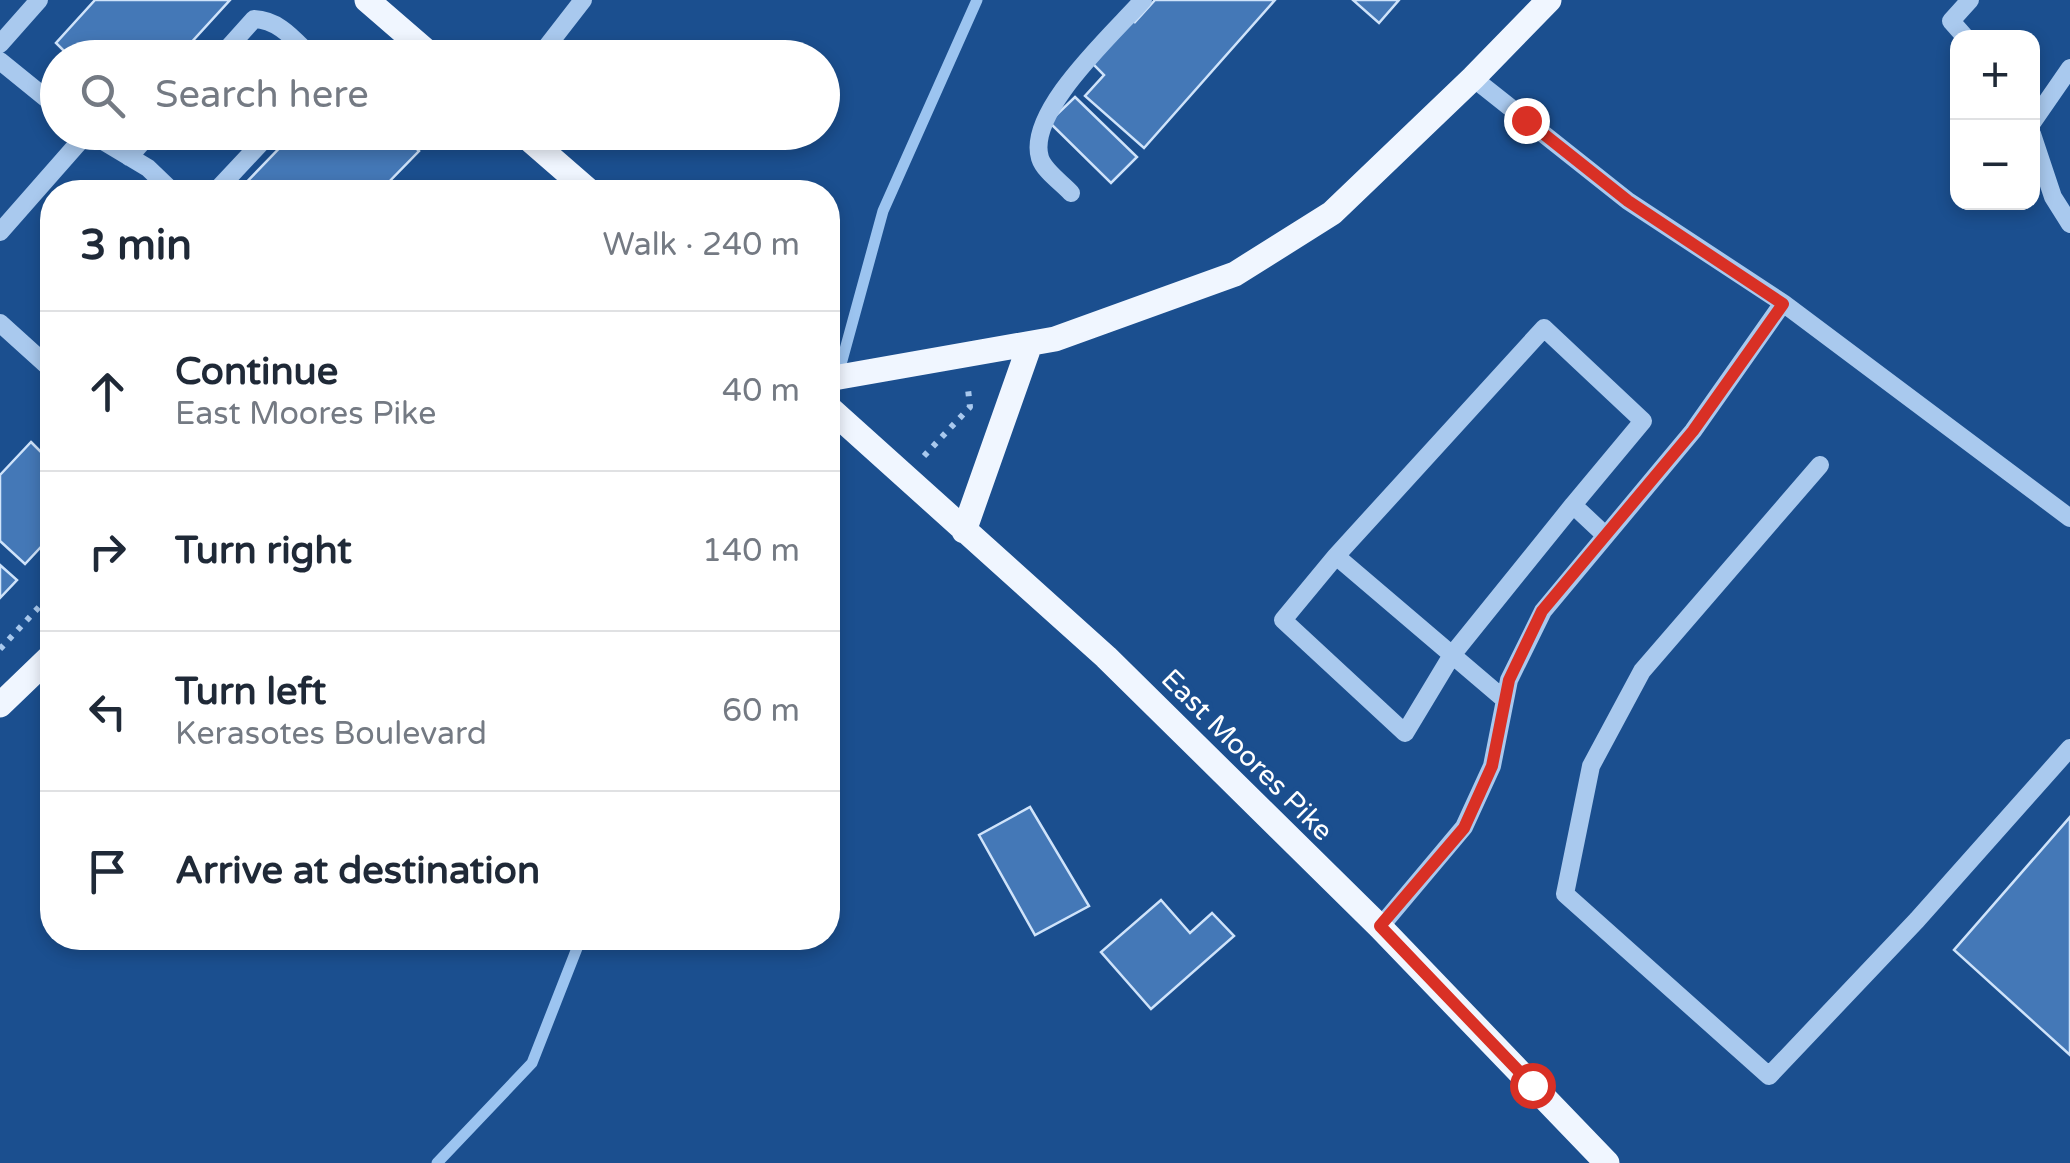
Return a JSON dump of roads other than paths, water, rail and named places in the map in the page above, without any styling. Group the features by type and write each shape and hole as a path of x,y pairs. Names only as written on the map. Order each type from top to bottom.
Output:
{"main road":[{"path":"366,0 413,40"},
{"path":"840,377 1055,339 1234,274 1332,213 1548,0"},
{"path":"542,150 576,180"},
{"path":"964,530 1030,344"},
{"name":"East Moores Pike","path":"840,419 1106,658 1380,926 1608,1163"},
{"path":"0,705 40,667"}],"street":[{"path":"0,44 39,0"},
{"path":"552,40 583,0"},
{"path":"1071,192 1040,162 1038,136 1053,102 1143,0"},
{"path":"1959,30 1951,21 1970,0"},
{"path":"235,40 254,19 278,24 294,40"},
{"path":"0,62 40,94"},
{"path":"2035,120 2070,68"},
{"path":"1473,78 1628,201 1783,304 2070,518"},
{"path":"46,180 72,150"},
{"path":"118,150 160,180"},
{"path":"129,157 135,150"},
{"path":"226,180 254,150"},
{"path":"2040,158 2053,197 2070,224"},
{"path":"0,232 40,187"},
{"path":"1380,926 1464,828 1492,766 1509,680 1542,611 1693,431 1783,304"},
{"path":"0,323 40,359"},
{"path":"1544,328 1643,421 1452,655 1405,733 1282,620 1336,556 1544,328"},
{"path":"1820,465 1642,671 1591,766 1566,894 1769,1076 2070,748"},
{"path":"1573,505 1604,535"},
{"path":"1336,556 1504,700"}],"waterway":[{"path":"840,368 883,211 977,0"},
{"path":"437,1163 532,1063 576,950"}]}
